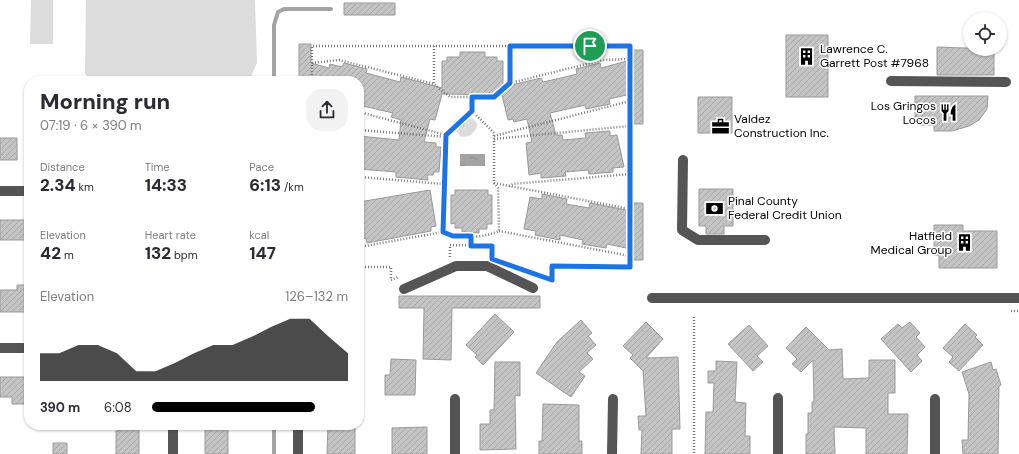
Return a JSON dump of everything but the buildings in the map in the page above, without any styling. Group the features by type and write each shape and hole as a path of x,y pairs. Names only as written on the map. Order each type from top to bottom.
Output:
{"street":[{"path":"891,81 1006,82"},
{"path":"683,160 682,230 698,240 765,240"},
{"path":"0,191 24,191"},
{"path":"404,289 456,266 487,266 533,288"},
{"path":"652,298 1019,298"},
{"path":"0,348 24,348"},
{"path":"778,398 778,454"},
{"path":"935,398 935,454"},
{"path":"455,399 455,454"},
{"path":"612,399 612,454"},
{"path":"173,430 173,454"},
{"path":"298,430 298,454"}],"path":[{"path":"312,76 312,46 630,46 630,267 552,266 552,280 522,269"},
{"path":"434,46 434,84"},
{"path":"510,46 510,83"},
{"path":"312,63 338,60 434,84 450,97 494,97 510,83 603,60 630,59"},
{"path":"472,97 472,111 494,133 494,183 498,188 498,231"},
{"path":"494,138 630,101"},
{"path":"443,232 446,136 472,111"},
{"path":"364,113 446,136"},
{"path":"494,138 630,126"},
{"path":"364,130 446,136"},
{"path":"508,186 513,184 630,174"},
{"path":"364,177 444,184"},
{"path":"494,183 630,209"},
{"path":"364,246 443,232 453,236 486,236 498,231 630,256"},
{"path":"471,236 471,246"},
{"path":"450,259 450,246 492,246 492,259"},
{"path":"364,267 391,267 391,280 406,275"},
{"path":"694,317 694,454"}],"green space":[{"path":"31,0 53,0 53,44 30,44"},
{"path":"86,0 255,0 257,63 251,76 87,76 85,74"},
{"path":"472,118 478,124 475,130 470,135 461,137 456,131 465,120"}],"water":[{"path":"460,154 485,154 485,166 460,166"}],"waterway":[{"path":"274,76 274,25 278,12 284,9 331,9"},
{"path":"274,430 274,454"}],"place":[{"name":"Lawrence C. Garrett Post #7968","path":"807,56"},
{"name":"Los Gringos Locos","path":"949,113"},
{"name":"Valdez Construction Inc.","path":"721,126"},
{"name":"Pinal County Federal Credit Union","path":"715,208"},
{"name":"Hatfield Medical Group","path":"965,243"}],"route":[{"path":"510,46 590,46 630,46 630,267 552,266 552,280 492,259 492,246 471,246 471,236 453,236 443,232 446,135 472,111 472,97 494,97 510,83 510,46"}]}
